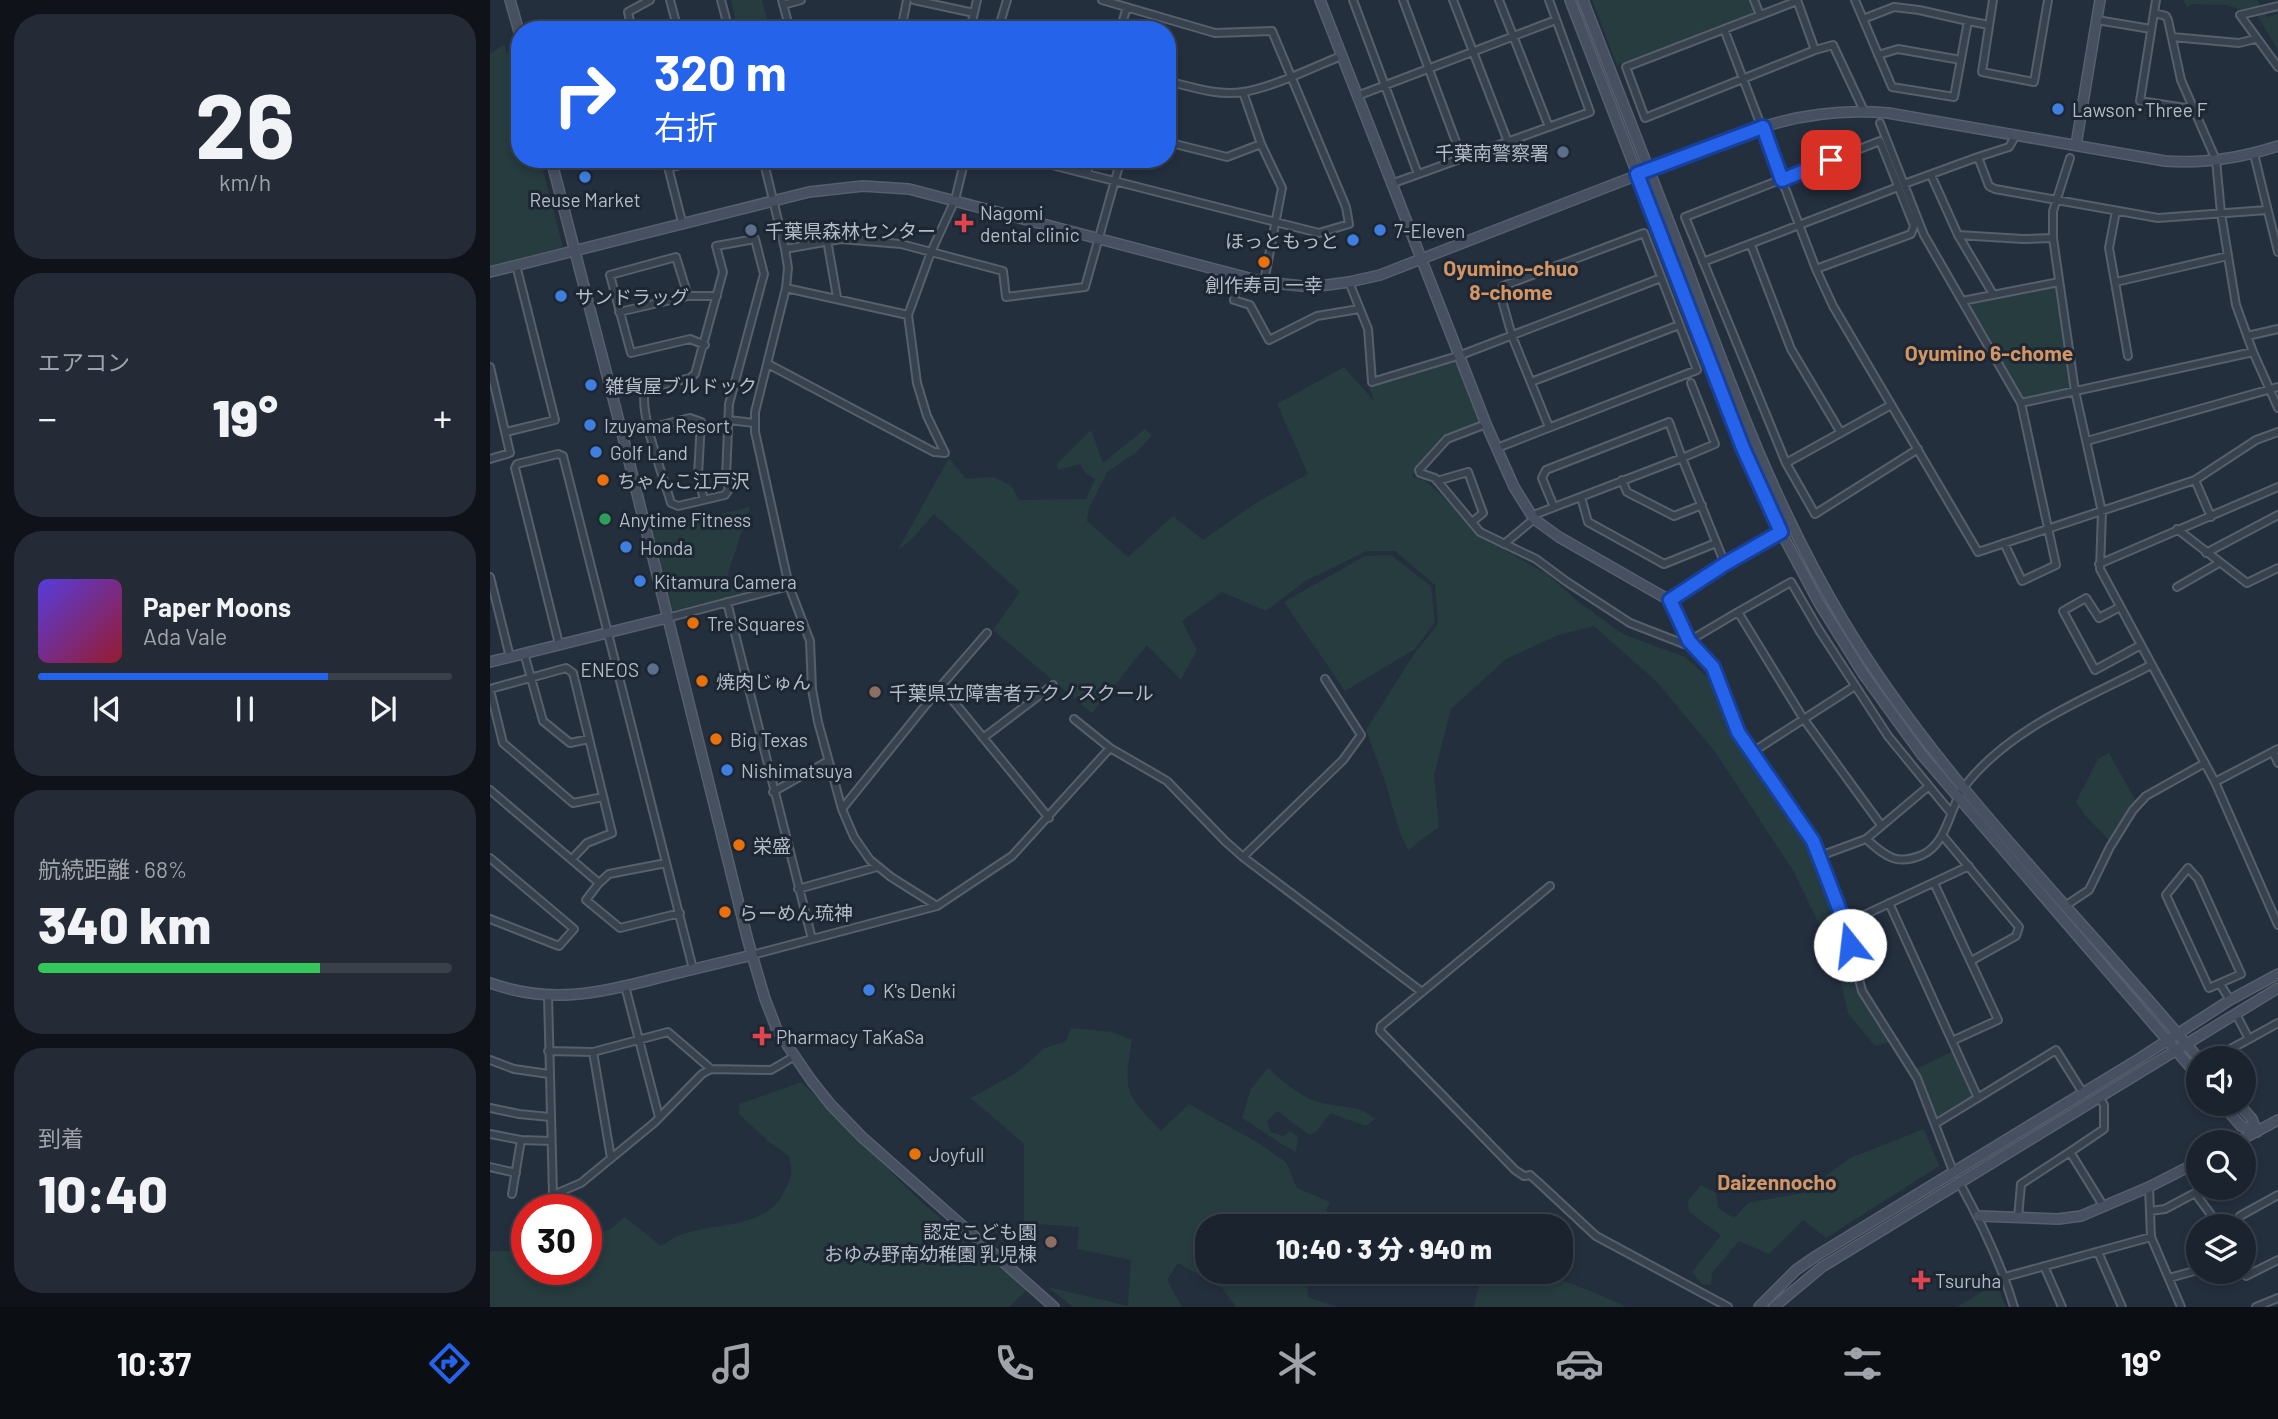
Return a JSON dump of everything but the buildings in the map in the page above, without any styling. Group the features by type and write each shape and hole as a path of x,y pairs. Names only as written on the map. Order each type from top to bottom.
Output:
{"street":[{"path":"510,0 516,21"},
{"path":"630,21 628,12 650,0"},
{"path":"670,0 676,21"},
{"path":"721,0 727,21"},
{"path":"788,21 783,2 801,0"},
{"path":"903,21 907,0"},
{"path":"914,0 974,13"},
{"path":"972,21 977,0"},
{"path":"1001,21 1007,0"},
{"path":"1102,0 1174,21"},
{"path":"1320,0 1421,261 1461,355 1486,425 1514,487 1532,518 1559,537 1670,600 1689,641 1713,667 1738,732 1792,808 1820,856 1845,924 1862,991 1917,1077 1953,1171"},
{"path":"1353,0 1418,174"},
{"path":"1402,0 1462,158"},
{"path":"1453,0 1508,142"},
{"path":"1499,0 1549,127"},
{"path":"1391,184 1590,112 1549,0"},
{"path":"1570,0 1743,448 1781,532 1819,603 1892,716 1957,798 2186,1062"},
{"path":"1583,0 1753,438 1791,527 1843,620 1916,729 2065,906 2187,1044"},
{"path":"1754,0 1760,15"},
{"path":"1815,50 1797,0 1626,67 1645,118 1833,45 1864,111"},
{"path":"1855,0 1892,86 1954,97 1968,21"},
{"path":"1919,10 1920,0"},
{"path":"1993,0 1982,72 2034,82 2048,0"},
{"path":"2076,145 2100,0"},
{"path":"2156,0 2140,101 2192,109"},
{"path":"2278,6 2240,15 2278,66"},
{"path":"1123,21 1127,7"},
{"path":"1863,19 1894,7 1989,25"},
{"path":"2154,13 2166,16 2176,65 2192,109 2216,160 2221,213 2236,305 2253,352 2274,388 2278,408"},
{"path":"1357,96 1556,20"},
{"path":"2097,20 2151,29"},
{"path":"1063,168 1319,233 1349,224 1346,207 1272,31 1215,33 1176,21"},
{"path":"1724,29 1816,269 1833,306 1979,552 2195,480 2256,440 2278,432"},
{"path":"2172,37 2239,43 2255,38"},
{"path":"1878,55 1898,49 1961,60"},
{"path":"1176,83 1207,92 1243,92 1291,77 1341,56"},
{"path":"1243,92 1261,144 1282,188 1264,282"},
{"path":"490,272 773,200 809,192 863,186 909,189 1238,276 1264,282 1312,287 1380,275 1421,261 1637,174 1763,127 1822,112 1888,113 2188,163 2254,154 2278,146"},
{"path":"1816,269 1911,234 1914,226 1880,123"},
{"path":"1703,262 2009,147 2016,135"},
{"path":"1918,449 1815,513 1786,463 1685,216 1880,141 1924,235 2021,403 2056,565 2022,581 2004,543"},
{"path":"1176,144 1227,157 1261,144"},
{"path":"2254,154 2278,252"},
{"path":"1978,157 1989,186 2056,201 2158,218 2267,210"},
{"path":"2070,158 2056,201 2053,238 2075,391 2102,512 2099,564 2215,782 2278,925"},
{"path":"553,168 752,955 778,1030 831,1105 862,1137 1054,1307"},
{"path":"673,168 669,169 682,222"},
{"path":"765,168 788,268 786,288 754,423 789,586 810,641 812,689 828,761 842,809 861,849 877,867 937,906"},
{"path":"768,364 934,452 945,453 927,416 917,383 908,315 955,200 963,168"},
{"path":"1087,174 1089,168"},
{"path":"785,249 827,240 901,244 1003,271 1006,298 1085,287 1118,168"},
{"path":"1931,175 1958,235 1993,294"},
{"path":"2116,211 2109,248 2128,356"},
{"path":"1497,448 1698,370 1644,233 1503,286 1500,293 1512,336 1549,427"},
{"path":"1958,235 2053,238"},
{"path":"755,239 764,274 729,404 726,478 729,489 725,495 678,506 671,503 643,399 645,389 690,378 695,374 705,345 723,271 716,246 755,239"},
{"path":"827,240 837,298"},
{"path":"1751,245 1791,349 1840,433"},
{"path":"2116,282 2228,256"},
{"path":"688,296 676,257 610,275 631,353 690,339 705,345"},
{"path":"506,432 555,420 516,265"},
{"path":"1238,276 1234,300 1250,306 1269,340 1317,316 1359,309"},
{"path":"1349,282 1368,329 1372,382 1461,355 1661,278"},
{"path":"1962,301 2059,282"},
{"path":"786,288 908,315"},
{"path":"619,312 688,296 717,296"},
{"path":"1531,382 1679,325"},
{"path":"2247,337 2278,329"},
{"path":"2021,403 2253,352"},
{"path":"490,368 510,453 490,459"},
{"path":"1504,544 1532,518 1554,506 1716,444 1691,383"},
{"path":"2087,441 2274,388"},
{"path":"1786,463 1891,405"},
{"path":"649,428 690,418 701,422 698,475 704,500"},
{"path":"729,420 754,423"},
{"path":"1554,506 1542,478 1546,470 1669,422 1725,564"},
{"path":"1486,425 1447,439 1419,470 1437,481 1480,532 1536,559 1630,623 1684,644 1791,582 1888,736 1951,813"},
{"path":"559,644 515,468 517,464 558,454 563,456 693,969"},
{"path":"1437,481 1468,472 1483,513 1472,522"},
{"path":"1622,480 1627,492 1674,516 1702,505"},
{"path":"2195,480 2211,517"},
{"path":"2099,564 2278,487"},
{"path":"1581,497 1588,522 1664,564 1716,543"},
{"path":"2206,553 2278,515"},
{"path":"2176,529 2247,583 2278,568"},
{"path":"1670,600 1781,532"},
{"path":"2177,587 2219,563"},
{"path":"490,577 510,657"},
{"path":"490,662 789,586"},
{"path":"2120,607 2099,618 2086,598 2063,611 2095,670 2141,645"},
{"path":"727,602 812,939"},
{"path":"1738,612 1802,718 1881,825"},
{"path":"842,809 987,633"},
{"path":"524,653 543,721 570,743 589,739"},
{"path":"1866,839 1890,858 1900,861 1925,853 1942,835 1957,798 1994,754 2058,712 2151,665"},
{"path":"572,859 587,843 612,833 573,673 566,668 490,689 503,743 573,803 603,797"},
{"path":"1243,857 1343,760 1361,735 1325,679"},
{"path":"983,738 1053,685"},
{"path":"941,686 1049,818"},
{"path":"1751,753 1802,718 1855,687"},
{"path":"1074,719 1110,748 1167,782 1243,857 1422,992"},
{"path":"490,983 517,991 548,995 591,994 937,906 1012,856 1110,748"},
{"path":"2215,782 2276,750 2278,763"},
{"path":"773,792 828,761"},
{"path":"2065,906 2089,890 2110,847 2139,803 2146,796 2205,763"},
{"path":"1820,856 1866,839 1929,786"},
{"path":"490,790 600,883"},
{"path":"1942,835 2019,927 2017,936 1971,961"},
{"path":"490,858 574,929 559,946 490,919"},
{"path":"666,863 609,874 586,900 620,928 680,913"},
{"path":"1845,924 1969,866"},
{"path":"798,889 877,867"},
{"path":"2188,868 2198,879 2241,974 2220,984 2209,988 2166,895 2188,868"},
{"path":"1934,883 1998,1020 1952,1041"},
{"path":"1550,887 1381,1026 1380,1031 1515,1170 1524,1176 1530,1175 1585,1228 1629,1255 1728,1307"},
{"path":"2269,905 2278,901"},
{"path":"1889,903 1978,1098"},
{"path":"1759,1307 1796,1270 1816,1256 2168,1041 2230,1000 2278,974"},
{"path":"2220,984 2230,1000"},
{"path":"625,986 659,1117"},
{"path":"1774,1307 1822,1267 2278,988"},
{"path":"548,995 553,1195 581,1183 659,1117 702,1074 711,1069 771,1070 794,1056"},
{"path":"2236,1014 2249,1039"},
{"path":"2236,1046 2278,1023"},
{"path":"548,1051 593,1052 668,1032 711,1069"},
{"path":"1935,1124 2056,1050 2083,1093"},
{"path":"593,1052 611,1158"},
{"path":"490,1060 514,1069 549,1074"},
{"path":"2018,1218 2021,1184 2104,1129 2104,1105 2099,1097"},
{"path":"490,1108 550,1117"},
{"path":"2233,1116 2242,1126 2258,1132"},
{"path":"2249,1116 2258,1132"},
{"path":"2258,1132 2278,1120"},
{"path":"490,1134 521,1140 551,1141"},
{"path":"512,1194 521,1140"},
{"path":"2070,1152 2104,1207"},
{"path":"490,1167 516,1172"},
{"path":"1978,1216 2058,1219 2081,1216 2186,1167"},
{"path":"1959,1182 1978,1216 2005,1277 2014,1307"},
{"path":"2148,1187 2151,1237 2181,1307"},
{"path":"2150,1211 2165,1209 2195,1193 2210,1214"},
{"path":"2244,1214 2278,1195"},
{"path":"2005,1277 2151,1237"},
{"path":"2098,1252 2122,1307"},
{"path":"2256,1271 2278,1260"},
{"path":"2044,1266 2062,1307"},
{"path":"2169,1278 2186,1273"},
{"path":"2256,1307 2278,1298"}],"green space":[{"path":"731,0 762,0 768,21 736,21"},
{"path":"1592,0 1750,0 1755,13 1617,65"},
{"path":"2183,0 2257,0 2267,17 2278,14 2278,50 2257,15 2226,5 2192,4 2187,7"},
{"path":"505,44 506,53 511,50 511,168 542,168 563,247 490,266 490,54"},
{"path":"2059,287 2072,387 2021,399 1968,302"},
{"path":"1455,360 1480,423 1442,438 1412,476 1427,482 1450,503 1473,532 1547,574 1581,604 1623,634 1685,657 1721,689 1733,729 1776,790 1827,874 1852,951 1890,1042 1875,1046 1848,1013 1831,940 1817,920 1794,872 1716,753 1656,681 1594,626 1558,635 1506,659 1451,709 1434,775 1439,827 1408,850 1366,730 1414,654 1438,624 1435,585 1395,551 1367,551 1305,581 1266,611 1222,592 1182,621 1197,650 1181,680 1147,645 1092,713 993,630 1020,592 934,514 912,539 898,550 949,458 966,479 993,477 1011,485 1019,500 1086,499 1095,479 1085,473 1080,464 1058,470 1057,464 1091,430 1103,463 1145,429 1152,435 1138,451 1107,472 1089,508 1087,521 1128,557 1173,516 1203,540 1254,504 1308,474 1277,404 1344,367 1374,401 1369,387"},
{"path":"750,507 726,580 750,578 773,586 673,611 652,530"},
{"path":"1391,555 1431,586 1435,622 1415,649 1345,691 1284,602 1365,556"},
{"path":"2109,753 2136,801 2110,841 2076,802 2098,759"},
{"path":"1071,1028 1112,1032 1132,1040 1128,1071 1130,1091 1140,1108 1161,1131 1189,1104 1255,1141 1286,1162 1297,1188 1330,1202 1325,1213 1195,1214 1195,1273 1178,1263 1167,1280 1182,1307 1073,1307 1048,1287 1128,1306 1131,1260 1077,1249 1079,1227 1024,1223 1024,1144 971,1098 1018,1072 1043,1049 1066,1041"},
{"path":"1954,1051 1973,1097 1936,1119 1924,1081 1916,1069"},
{"path":"1268,1068 1291,1088 1310,1099 1362,1111 1375,1119 1366,1126 1330,1113 1316,1132 1309,1135 1278,1111 1267,1121 1271,1132 1283,1136 1290,1131 1298,1137 1296,1152 1242,1118 1251,1089"},
{"path":"801,1082 919,1200 1027,1290 1009,1307 490,1307 490,1251 511,1251 511,1285 602,1285 602,1232 609,1230 625,1217 661,1246 680,1235 738,1223 765,1213 776,1204 789,1182 789,1156 769,1142 739,1114 740,1104"},
{"path":"1924,1129 1939,1166 1826,1238 1803,1220 1769,1254 1739,1241 1712,1273 1711,1285 1702,1284 1692,1272 1721,1235 1689,1212 1688,1201 1701,1185 1716,1193 1718,1208 1734,1218 1748,1203 1813,1191 1827,1175 1850,1158"},
{"path":"1996,1283 2006,1307 1957,1307"},
{"path":"1215,1284 1307,1284 1308,1297 1337,1307 1236,1307 1222,1288"},
{"path":"1479,1284 1572,1284 1627,1307 1474,1307"}],"place":[{"name":"Lawson･Three F","path":"2058,109"},
{"name":"千葉南警察署","path":"1563,152"},
{"name":"Reuse Market","path":"585,177"},
{"name":"Nagomi dental clinic","path":"964,223"},
{"name":"千葉県森林センター","path":"751,230"},
{"name":"7-Eleven","path":"1380,230"},
{"name":"ほっともっと","path":"1353,240"},
{"name":"創作寿司 一幸","path":"1264,262"},
{"name":"サンドラッグ","path":"561,296"},
{"name":"雑貨屋ブルドック","path":"591,385"},
{"name":"Izuyama Resort","path":"590,425"},
{"name":"Golf Land","path":"596,452"},
{"name":"ちゃんこ江戸沢","path":"603,480"},
{"name":"Anytime Fitness","path":"605,519"},
{"name":"Honda","path":"626,547"},
{"name":"Kitamura Camera","path":"640,581"},
{"name":"Tre Squares","path":"693,623"},
{"name":"ENEOS","path":"653,669"},
{"name":"焼肉じゅん","path":"702,681"},
{"name":"千葉県立障害者テクノスクール","path":"875,692"},
{"name":"Big Texas","path":"716,739"},
{"name":"Nishimatsuya","path":"727,770"},
{"name":"栄盛","path":"739,845"},
{"name":"らーめん琉神","path":"725,912"},
{"name":"K's Denki","path":"869,990"},
{"name":"Pharmacy TaKaSa","path":"762,1036"},
{"name":"Joyfull","path":"915,1154"},
{"name":"認定こども園 おゆみ野南幼稚園 乳児棟","path":"1051,1242"},
{"name":"Tsuruha","path":"1921,1280"}],"district":[{"name":"Oyumino-chuo 8-chome","path":"1511,279"},
{"name":"Oyumino 6-chome","path":"1989,352"},
{"name":"Daizennocho","path":"1777,1181"}],"route":[{"path":"1831,160 1782,180 1763,127 1637,174 1743,448 1781,532 1670,600 1689,641 1713,667 1738,732 1813,841 1845,924 1850,945"}]}
